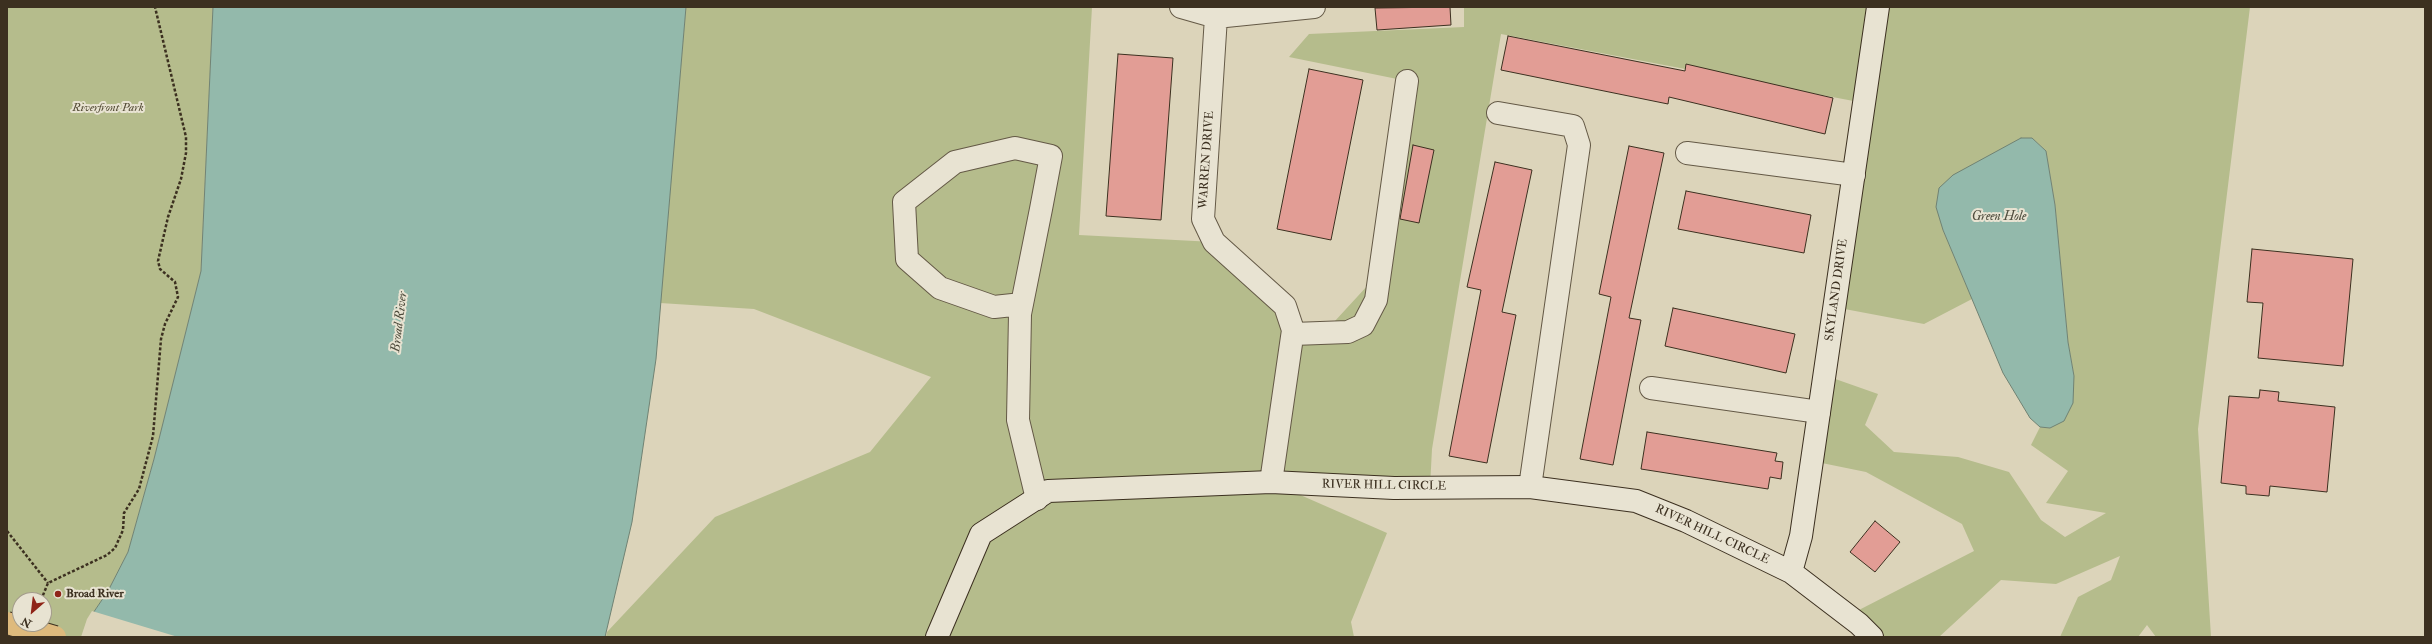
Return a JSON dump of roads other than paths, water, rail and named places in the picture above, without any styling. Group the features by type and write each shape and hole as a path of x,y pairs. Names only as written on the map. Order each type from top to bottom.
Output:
{"main road":[{"path":"7,623 55,637"}],"street":[{"path":"1181,7 1216,17 1314,7"},
{"name":"SKYLAND DRIVE","path":"1791,572 1801,536 1878,7"},
{"name":"WARREN DRIVE","path":"1216,17 1203,219 1214,242 1285,306 1293,334 1271,482"},
{"path":"1293,334 1348,332 1363,325 1376,300 1407,82"},
{"path":"1498,113 1572,126 1579,145 1530,487"},
{"path":"1022,304 994,307 940,288 907,259 904,202 955,162 1015,148 1051,156 1022,304 1018,420 1036,499"},
{"path":"1687,153 1854,176"},
{"path":"1651,388 1819,412"},
{"name":"RIVER HILL CIRCLE","path":"937,637 981,534 1048,491 1271,482 1394,488 1530,487 1636,501 1686,521 1791,572 1859,624 1872,637"}],"water":[{"path":"213,7 686,7 656,359 632,522 605,637 83,637 89,619 108,591 128,552 154,459 201,271"},
{"name":"Green Hole","path":"2021,138 2032,138 2046,151 2055,205 2068,342 2074,376 2073,403 2064,421 2050,428 2040,427 2030,418 2003,373 1943,230 1936,207 1939,188 1953,175"}],"place":[{"name":"Broad River","path":"58,594"}],"park label":[{"name":"Riverfront Park","path":"108,108"}]}
